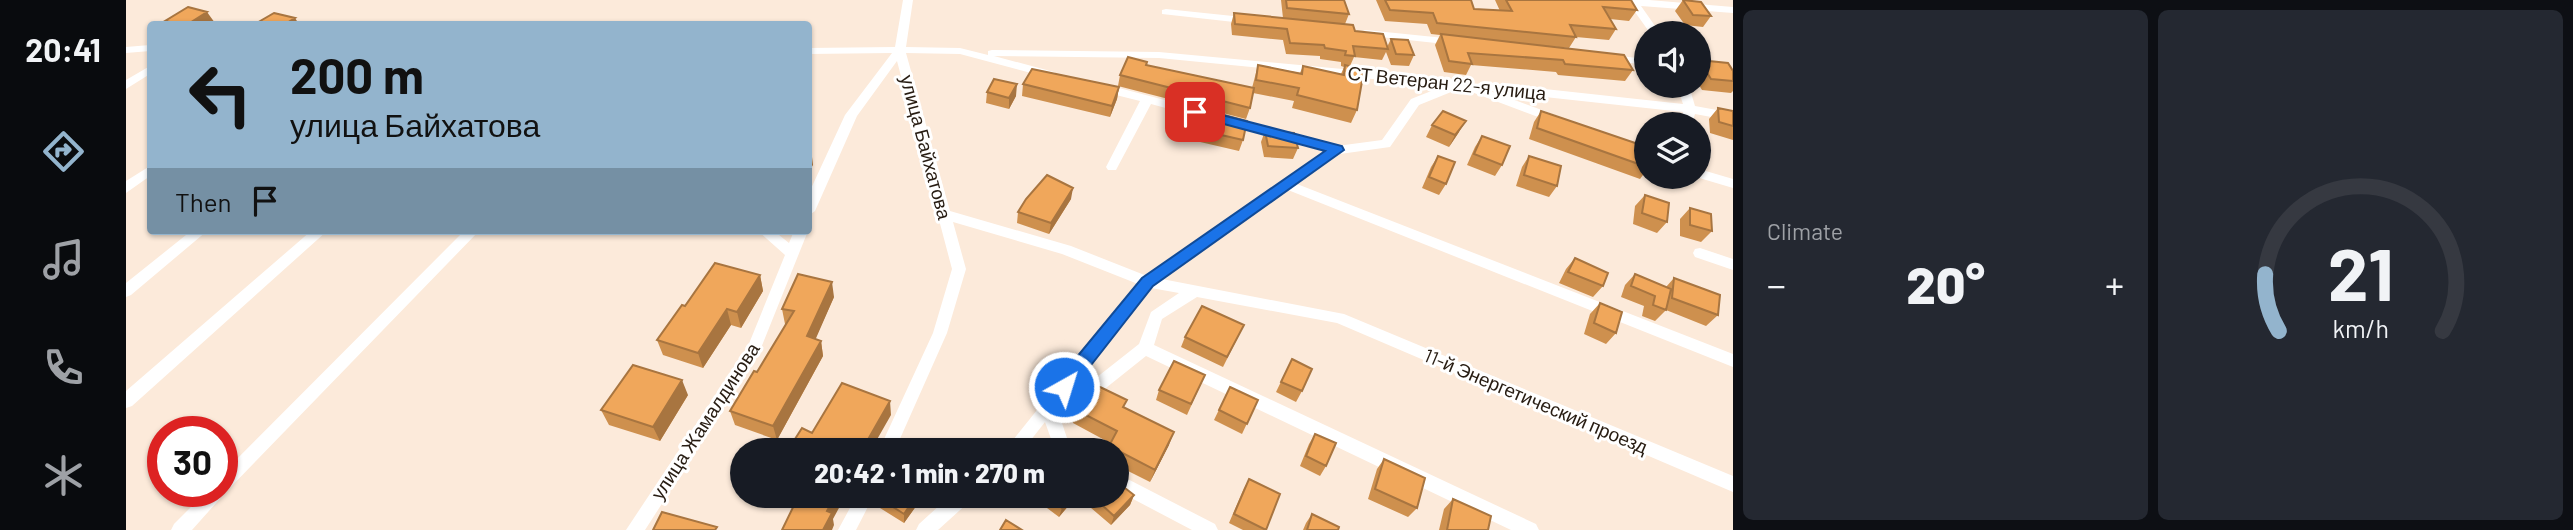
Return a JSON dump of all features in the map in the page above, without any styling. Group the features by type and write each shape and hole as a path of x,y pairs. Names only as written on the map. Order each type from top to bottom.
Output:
{"street":[{"path":"812,203 851,115 900,50 908,0"},
{"path":"1610,0 1733,10"},
{"path":"1633,1 1647,21"},
{"path":"1166,12 1262,22"},
{"path":"1358,32 1468,43"},
{"path":"126,50 147,48"},
{"path":"812,51 900,50"},
{"name":"улица Байхатова","path":"892,438 940,333 959,269 900,50 960,51 1059,76"},
{"name":"СТ Ветеран 22-я улица","path":"970,53 1159,55 1461,84 1690,109 1733,117"},
{"path":"1592,56 1634,61"},
{"path":"126,85 147,70"},
{"path":"1084,83 1337,150 1386,144 1415,102 1461,84 1572,126"},
{"path":"1687,98 1689,112"},
{"path":"1112,167 1147,100"},
{"path":"1024,438 1147,282 1337,150"},
{"path":"126,188 147,172"},
{"path":"1711,177 1733,184"},
{"path":"1287,185 1733,361"},
{"name":"11-й Энергетический проезд","path":"946,215 1066,250 1147,282 1339,317 1733,484"},
{"path":"126,291 195,235"},
{"path":"126,401 315,235"},
{"path":"238,470 468,235"},
{"path":"770,235 792,253"},
{"name":"улица Жамалдинова","path":"635,530 754,349 799,235"},
{"path":"1700,253 1733,265"},
{"path":"1153,352 1156,316 1196,290"},
{"path":"1031,438 1153,352"},
{"path":"1153,352 1530,530"},
{"path":"1053,421 1059,438"},
{"path":"1129,488 1209,530"},
{"path":"180,530 202,507"},
{"path":"847,530 859,508"},
{"path":"925,530 950,508"}],"building":[{"path":"1286,0 1344,0 1349,14 1287,8"},
{"path":"1385,0 1471,0 1474,9 1512,11 1506,0 1631,0 1637,10 1603,7 1616,29 1570,25 1576,37 1437,23 1433,13 1390,10"},
{"path":"1683,0 1701,2 1711,16 1693,15"},
{"path":"188,7 207,12 193,21 165,21"},
{"path":"274,13 295,18 290,21 260,21"},
{"path":"1234,13 1353,25 1355,31 1383,34 1388,49 1353,46 1355,56 1345,55 1346,51 1325,48 1324,45 1290,43 1287,29 1235,24"},
{"path":"1441,34 1624,55 1633,70 1565,64 1563,60 1468,53 1472,64 1449,61"},
{"path":"1391,39 1408,40 1414,55 1396,54"},
{"path":"1128,57 1147,62 1146,65 1254,88 1250,108 1120,75"},
{"path":"1711,61 1728,63 1733,71 1733,81 1711,79"},
{"path":"1258,65 1302,74 1303,66 1344,75 1345,65 1364,70 1357,110 1297,95 1299,88 1256,80"},
{"path":"1032,69 1119,87 1112,106 1023,84"},
{"path":"994,79 1017,84 1009,98 987,92"},
{"path":"1178,103 1247,121 1243,140 1173,124"},
{"path":"1718,108 1733,111 1733,126 1719,122"},
{"path":"1443,111 1466,121 1455,135 1432,125"},
{"path":"1541,111 1634,143 1634,162 1537,128"},
{"path":"1265,131 1294,133 1298,148 1268,146"},
{"path":"1482,136 1510,146 1502,165 1474,154"},
{"path":"1438,156 1455,162 1446,184 1429,177"},
{"path":"1529,156 1561,166 1557,186 1524,175"},
{"path":"1047,175 1073,188 1051,223 1018,212"},
{"path":"1645,195 1669,203 1667,222 1642,213"},
{"path":"1690,208 1711,214 1712,231 1690,225"},
{"path":"1575,258 1608,273 1603,286 1568,272"},
{"path":"715,263 760,275 737,312 727,309 698,353 657,340 682,305 685,306"},
{"path":"798,274 832,282 807,336 821,341 773,426 730,411 794,311 782,309"},
{"path":"1635,274 1671,289 1666,310 1653,305 1655,296 1631,286"},
{"path":"1674,278 1720,295 1718,315 1672,298"},
{"path":"1600,303 1622,312 1616,333 1594,323"},
{"path":"1202,306 1244,325 1227,357 1185,337"},
{"path":"1292,359 1312,369 1302,391 1281,382"},
{"path":"1174,361 1205,375 1191,404 1159,390"},
{"path":"633,365 682,380 653,427 601,410"},
{"path":"842,383 890,401 869,438 796,438 802,428 812,433"},
{"path":"1100,387 1127,400 1123,407 1174,432 1155,470 1129,456 1129,438 1113,438 1117,431 1076,410 1080,401"},
{"path":"1230,387 1258,400 1247,424 1219,410"},
{"path":"1315,434 1336,443 1326,466 1306,456"},
{"path":"1384,459 1425,478 1417,508 1375,489"},
{"path":"1249,479 1280,494 1266,530 1234,514"},
{"path":"1453,499 1491,516 1488,530 1447,530"},
{"path":"793,508 829,508 827,511 832,513 823,530 782,530"},
{"path":"895,508 908,508 904,514"},
{"path":"1105,508 1122,508 1114,516"},
{"path":"662,512 717,527 715,530 653,530"},
{"path":"1312,514 1339,527 1338,530 1307,530"},
{"path":"1006,520 1022,530 1000,530"}],"route":[{"path":"1064,387 1147,282 1337,150 1195,112"}]}
